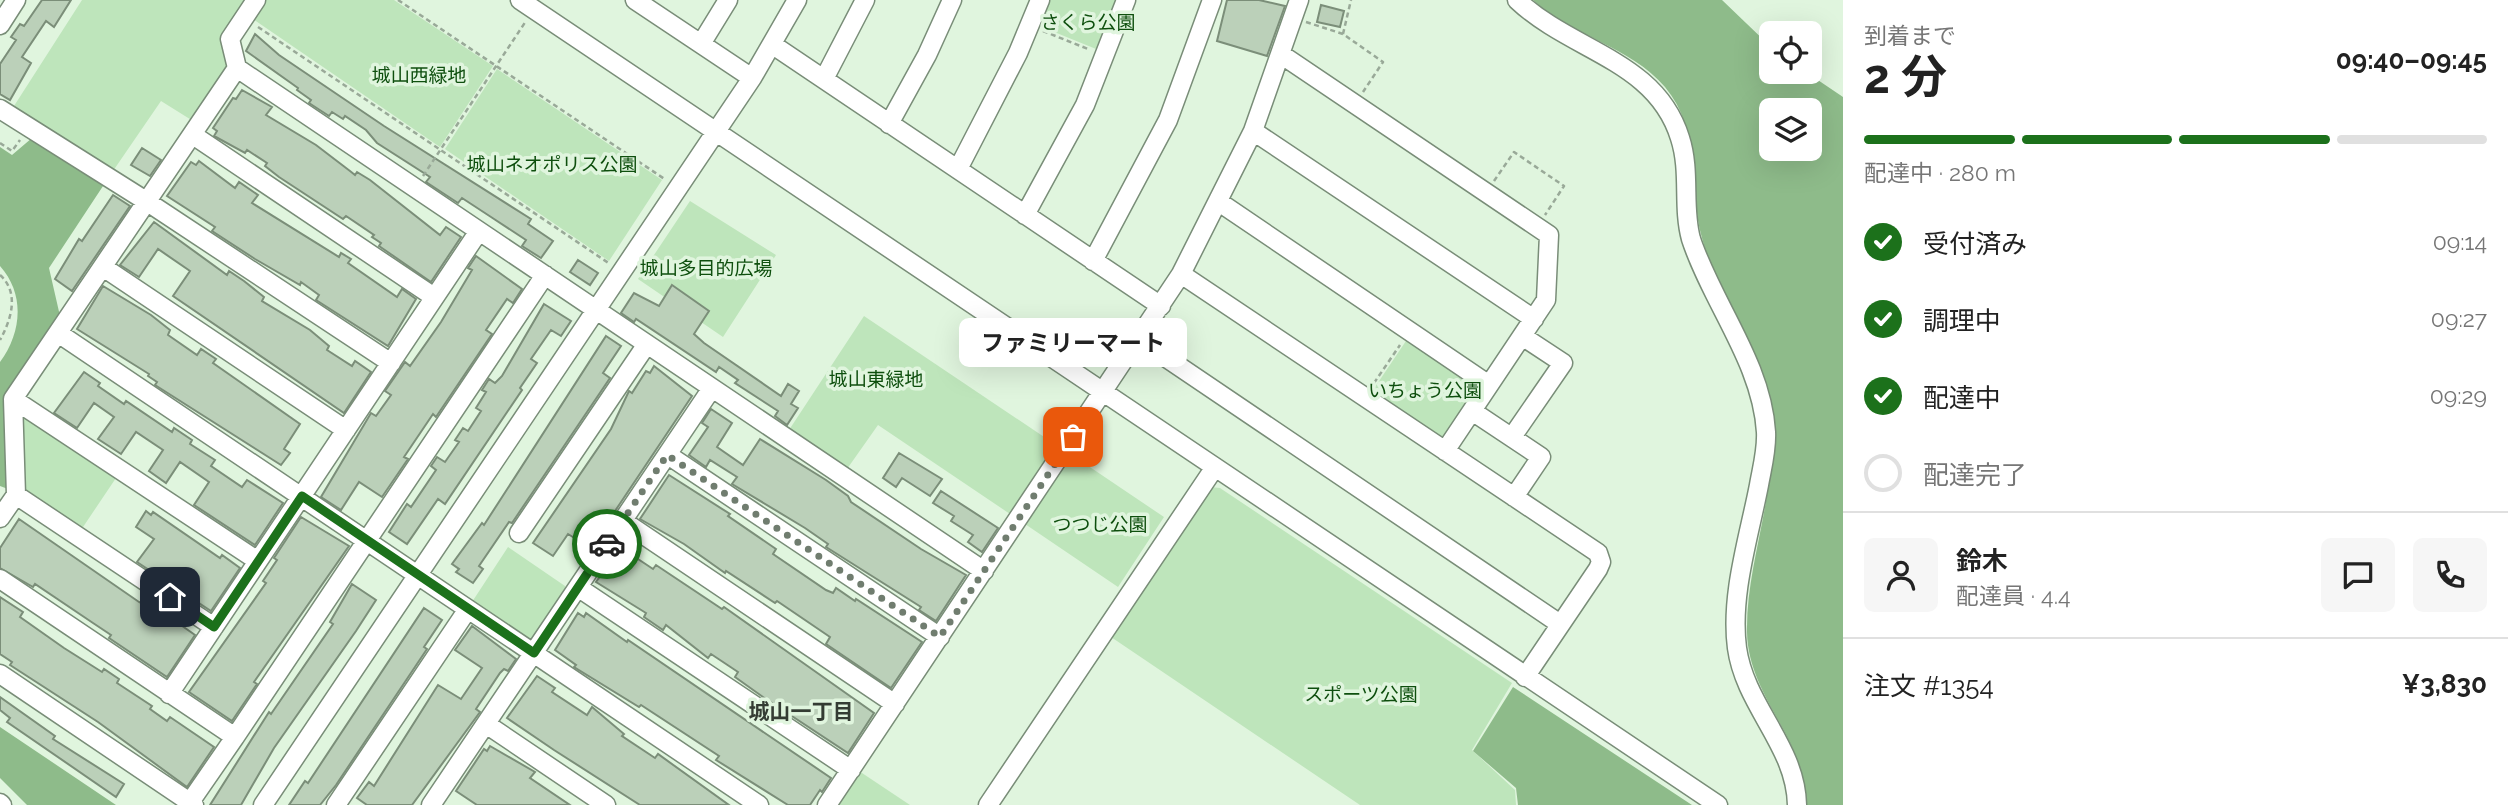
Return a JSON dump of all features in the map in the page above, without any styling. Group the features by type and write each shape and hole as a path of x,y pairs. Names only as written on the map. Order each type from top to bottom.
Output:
{"street":[{"path":"256,0 230,39 237,68 984,571"},
{"path":"520,0 1718,805"},
{"path":"635,0 752,78"},
{"path":"701,44 728,0"},
{"path":"262,805 752,78 797,0"},
{"path":"824,79 865,0"},
{"path":"889,124 927,55 952,0"},
{"path":"958,169 984,123 1040,0"},
{"path":"1025,215 1062,151 1106,56 1126,0"},
{"path":"1093,261 1164,129 1184,83 1212,0"},
{"path":"827,805 1140,340 1181,274 1253,131 1282,55 1299,0"},
{"path":"1517,0 1564,35 1635,73 1664,100 1676,124 1688,170 1687,223 1751,371 1763,407 1765,448 1738,594 1735,631 1739,661 1749,691 1790,764 1797,805"},
{"path":"773,45 1161,306"},
{"path":"1282,55 1549,235 1546,300 1445,451"},
{"path":"0,518 16,495 13,399 237,68"},
{"path":"0,108 391,363"},
{"path":"1253,131 1534,320"},
{"path":"193,135 435,297"},
{"path":"1219,202 1489,385"},
{"path":"170,694 479,231"},
{"path":"103,267 346,430"},
{"path":"1181,274 1601,558 1598,569 1525,677"},
{"path":"0,674 191,804 545,275"},
{"path":"58,333 759,805"},
{"path":"1512,437 1563,363 1522,336"},
{"path":"1140,340 1560,624"},
{"path":"519,533 647,344"},
{"path":"454,805 435,800 712,388"},
{"path":"13,399 258,561"},
{"path":"1472,411 1541,457 1514,497"},
{"path":"667,455 940,637"},
{"path":"988,805 1215,467"},
{"path":"16,495 214,627"},
{"path":"623,521 895,704"},
{"path":"0,579 235,737"},
{"path":"579,587 851,770"},
{"path":"336,805 468,609"},
{"path":"486,724 606,805"}],"path":[{"path":"398,0 667,180"},
{"path":"1343,34 1351,0"},
{"path":"244,18 611,265"},
{"path":"1293,18 1343,34 1383,62 1355,104"},
{"path":"415,187 528,19"},
{"path":"1030,25 1106,56"},
{"path":"0,143 12,151 29,127"},
{"path":"1486,192 1514,152 1554,179 1564,186 1537,227"},
{"path":"0,275 12,295 9,323 0,340"},
{"path":"1365,397 1409,331"}],"green space":[{"path":"82,0 246,0 230,65 193,121 161,101 113,171 14,106"},
{"name":"城山西緑地","path":"265,0 394,0 493,66 440,147 253,19"},
{"name":"さくら公園","path":"1046,0 1120,0 1101,51 1037,25"},
{"path":"1533,0 1722,0 1759,35 1759,84 1822,83 1843,97 1843,805 1806,805 1804,782 1797,760 1766,698 1750,655 1747,632 1750,589 1769,481 1770,449 1753,355 1712,268 1702,238 1684,122 1677,104 1651,73 1618,51 1565,23"},
{"name":"城山ネオポリス公園","path":"497,69 662,180 609,261 445,149"},
{"path":"32,138 105,183 49,268 60,316 10,391 8,489 0,486 0,362 13,338 18,313 14,289 0,266 0,147 12,155"},
{"name":"城山多目的広場","path":"690,201 776,255 723,337 638,279"},
{"name":"城山東緑地","path":"864,316 1059,447 1013,516 878,425 847,469 789,430"},
{"name":"いちょう公園","path":"1408,338 1478,388 1442,440 1371,393"},
{"path":"27,416 118,475 81,530 23,490 22,419"},
{"name":"つつじ公園","path":"1072,455 1164,517 1118,587 1025,524"},
{"name":"スポーツ公園","path":"1210,487 1220,488 1512,683 1472,750 1515,790 1516,805 1360,805 1111,637"},
{"path":"508,547 565,586 566,591 533,639 526,639 472,602"},
{"path":"1513,687 1692,805 1518,805 1516,788 1473,751"},
{"path":"0,727 116,805 27,805 0,778"},
{"path":"859,771 910,805 836,805"}],"building":[{"path":"42,0 71,0 54,27 46,21 22,57 31,63 10,100 0,94 0,64 16,40 11,37 20,24 24,26"},
{"path":"1227,0 1259,0 1285,6 1267,56 1217,41"},
{"path":"1321,5 1344,11 1340,27 1317,22"},
{"path":"255,34 279,55 384,126 531,219 528,224 553,241 541,258 522,246 526,240 462,198 458,203 426,182 430,177 377,143 366,130 345,116 343,119 332,112 329,116 309,103 311,100 297,90 298,88 246,51"},
{"path":"242,90 272,107 266,115 316,145 355,175 357,172 370,180 440,235 446,227 461,237 431,282 379,246 381,243 372,237 374,235 346,216 343,219 279,177 265,166 267,163 247,150 245,153 214,136 217,131 213,128 233,98 236,99"},
{"path":"142,148 161,160 150,176 131,165"},
{"path":"199,161 235,188 239,182 258,195 252,203 339,257 341,253 351,259 348,263 397,297 402,289 416,299 388,346 316,300 319,295 301,282 300,285 255,259 212,231 215,227 167,196 191,162 196,165"},
{"path":"113,195 130,206 72,291 55,279 79,239 82,241"},
{"path":"154,222 227,275 229,271 244,281 264,297 262,301 310,330 329,346 327,350 352,366 355,361 371,372 344,413 173,296 190,271 158,249 139,277 120,265"},
{"path":"476,256 522,289 513,303 507,299 486,330 492,334 436,417 433,414 404,457 408,459 382,497 359,482 341,510 321,497 371,413 376,416 391,395 385,391 405,362 410,366 441,322 472,270 468,268"},
{"path":"578,260 598,273 590,285 570,272"},
{"path":"672,285 709,311 694,334 704,343 781,396 788,384 799,391 791,404 798,408 787,425 775,416 778,411 735,383 738,380 719,367 716,372 636,319 634,322 621,313 634,293 659,306"},
{"path":"103,286 151,315 170,330 168,335 197,355 201,349 216,359 213,363 300,424 284,449 290,453 281,465 155,385 157,382 148,376 149,374 77,329"},
{"path":"544,304 571,321 561,336 551,330 531,359 537,363 520,388 522,390 445,504 438,499 407,544 389,532 407,504 411,507 436,470 431,466 437,457 445,462 459,442 455,440 463,428 468,431 481,411 476,408 486,392 482,390 489,379 495,383 502,376"},
{"path":"606,336 621,346 603,373 610,378 512,523 509,522 479,566 483,569 473,583 456,572 459,569 452,564 482,523 484,525"},
{"path":"654,366 692,396 590,544 586,541 584,544 568,534 553,556 533,543 611,429 629,391 632,393 646,371 650,373"},
{"path":"84,372 100,383 98,386 124,404 126,401 172,432 174,428 192,440 190,444 215,460 211,466 242,487 247,480 283,503 255,545 194,505 209,482 180,462 166,483 149,471 163,450 136,432 121,454 98,439 114,417 94,403 77,428 54,413"},
{"path":"711,409 732,423 717,447 743,465 760,439 826,480 848,496 851,502 921,549 966,575 936,621 919,610 921,607 826,547 828,544 805,528 732,484 737,477 710,460 706,467 689,455 708,427 702,423"},
{"path":"899,453 942,479 930,496 902,478 896,487 883,478"},
{"path":"669,475 730,514 728,516 776,549 773,554 826,590 833,593 836,588 922,642 891,688 826,644 830,637 777,601 775,603 640,519"},
{"path":"941,491 998,528 982,552 968,542 973,535 951,521 954,516 933,503"},
{"path":"146,511 151,515 153,512 220,558 222,555 240,568 211,611 137,562 154,539 136,527"},
{"path":"301,517 349,546 254,682 257,684 232,721 189,692 266,583 263,581 277,560 274,558"},
{"path":"19,519 139,602 156,611 158,609 195,635 167,677 35,584 33,587 0,568 0,548"},
{"path":"625,542 639,551 635,557 653,569 656,565 722,609 724,607 874,713 848,753 735,677 738,672 711,654 708,658 666,625 663,630 644,617 646,613 596,582"},
{"path":"352,584 376,600 274,748 241,805 210,805 269,712 271,714 333,624 330,622"},
{"path":"0,597 23,612 20,617 64,648 102,672 104,669 119,679 117,683 152,706 150,709 167,721 170,717 214,747 187,787 98,722 10,665 12,662 0,654"},
{"path":"424,608 442,620 424,647 427,649 336,785 320,805 289,805 305,781 308,783"},
{"path":"578,613 584,617 586,613 627,642 628,640 831,778 822,792 820,790 810,805 788,805 716,760 719,756 641,705 639,707 574,667 576,665 555,650"},
{"path":"472,626 516,659 508,671 504,669 500,673 476,709 480,712 412,805 367,805 357,798 369,782 374,786 438,685 461,699 482,668 455,650"},
{"path":"537,676 555,688 552,692 587,715 592,707 624,734 622,736 655,758 658,754 729,805 640,805 554,750 507,718"},
{"path":"0,697 55,736 53,739 124,784 116,797 7,722 10,718 0,710"},
{"path":"490,746 535,772 530,778 570,805 477,805 456,791 484,749 487,751"}],"way so far":[{"path":"607,544 667,455 940,637 1073,437"}],"place":[{"name":"ファミリーマート","path":"1073,437"}],"district":[{"name":"城山一丁目","path":"801,712"}],"route":[{"path":"170,597 214,627 302,496 534,653 607,544"}]}
